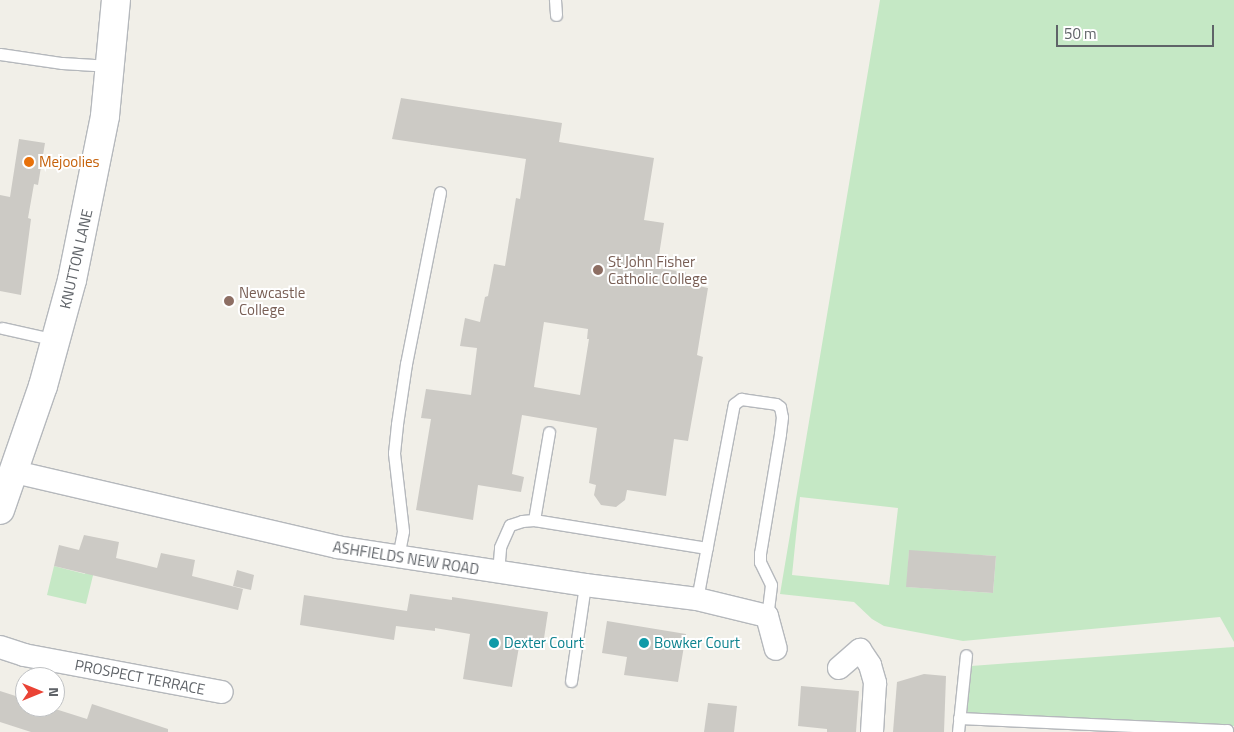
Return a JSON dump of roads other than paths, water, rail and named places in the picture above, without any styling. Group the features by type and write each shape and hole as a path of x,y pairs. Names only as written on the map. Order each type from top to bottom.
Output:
{"main road":[{"name":"KNUTTON LANE","path":"0,510 15,472 56,340 90,194 105,116 116,0"}],"street":[{"name":"ASHFIELDS NEW ROAD","path":"15,472 337,547 585,585 698,599 767,616"},
{"path":"767,616 776,649"},
{"name":"PROSPECT TERRACE","path":"0,647 24,655 222,692"},
{"path":"839,668 860,650 870,665 875,683 872,732"}],"lane":[{"path":"555,0 556,15"},
{"path":"0,54 62,63 110,66"},
{"path":"398,557 403,531 394,453 397,424 406,364 440,192"},
{"path":"2,328 56,340"},
{"path":"698,599 735,402 740,399 752,399 776,404 780,407 782,417 760,553 760,562 771,585 767,616"},
{"path":"534,520 549,432"},
{"path":"498,572 500,547 510,525 522,521 534,520 707,548"},
{"path":"571,681 585,585"},
{"path":"958,732 966,655"},
{"path":"959,718 1227,730 1226,732"}],"place":[{"name":"Mejoolies","path":"29,162"},
{"name":"St John Fisher Catholic College","path":"598,270"},
{"name":"Newcastle College","path":"229,301"},
{"name":"Dexter Court","path":"494,643"},
{"name":"Bowker Court","path":"644,643"}]}
